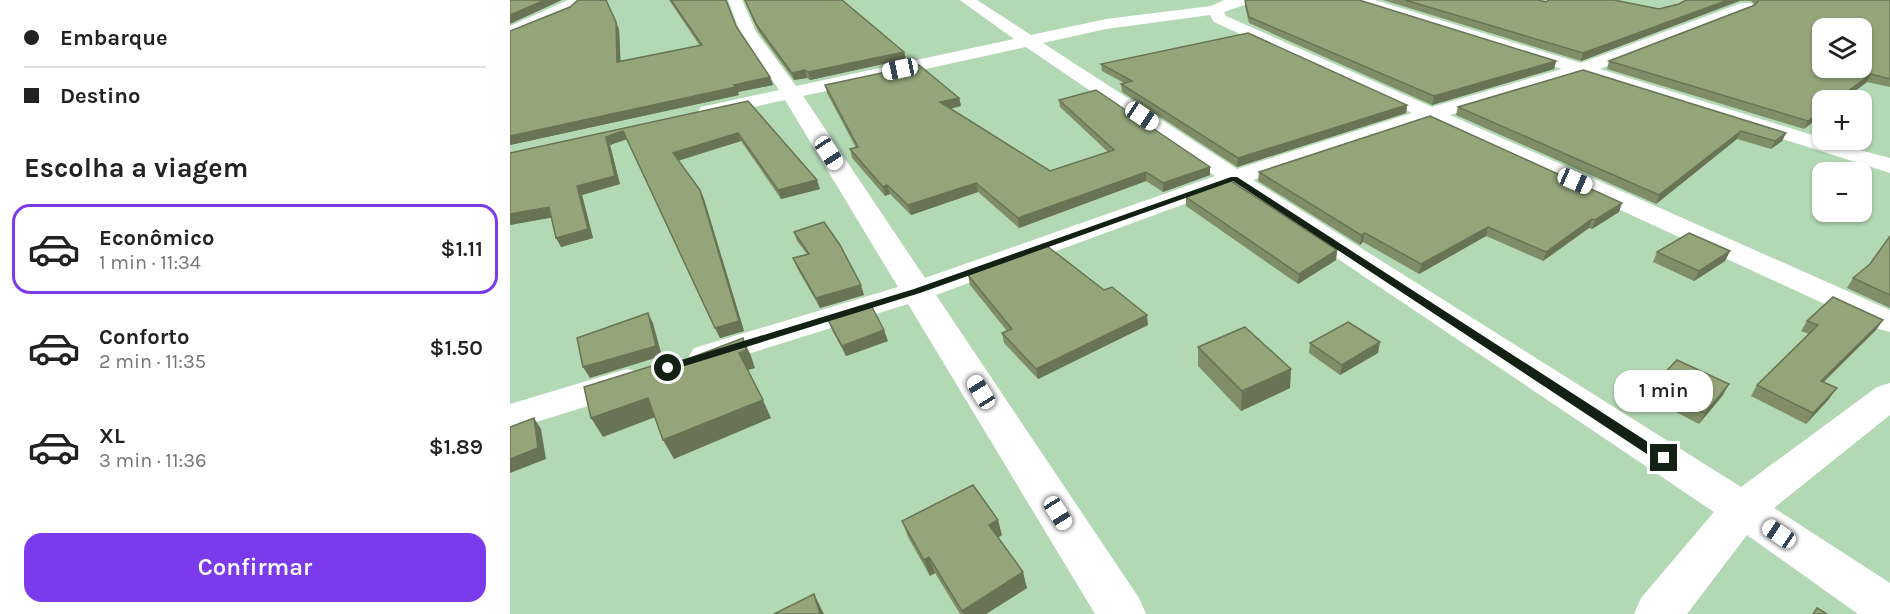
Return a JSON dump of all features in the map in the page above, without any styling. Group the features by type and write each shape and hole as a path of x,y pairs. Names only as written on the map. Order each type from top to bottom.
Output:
{"street":[{"path":"510,32 567,9 578,0"},
{"path":"735,0 748,32 791,93 1122,614"},
{"path":"968,0 1234,178 1742,509 1890,609"},
{"path":"685,116 1106,24 1215,10 1226,4 1245,0"},
{"path":"1360,0 1890,166"},
{"path":"680,364 917,291 1234,178 1428,115 1583,69 1746,6"},
{"path":"1215,10 1220,19 1890,322"},
{"path":"510,417 646,375"},
{"path":"1658,614 1742,509 1890,396"}],"building":[{"path":"510,0 545,0 510,15"},
{"path":"578,0 606,0 616,22 617,62 702,45 671,0 726,0 736,26 770,77 734,85 736,87 510,136 510,31 570,7"},
{"path":"745,0 842,0 904,52 808,72 805,70 792,73 756,24"},
{"path":"1359,0 1556,61 1434,96 1249,17 1245,1"},
{"path":"1405,0 1538,0 1546,2 1549,0 1614,0 1659,9 1686,0 1728,0 1583,53"},
{"path":"1759,0 1890,0 1890,79 1872,74 1872,18 1812,18 1812,78 1866,78 1849,90 1812,90 1812,118 1808,121 1609,61 1755,5"},
{"path":"1248,33 1407,105 1238,158 1121,84 1132,81 1101,64"},
{"path":"919,65 959,98 940,102 1050,171 1114,150 1059,100 1096,90 1210,167 1163,183 1146,172 1018,218 976,183 908,205 887,185 883,187 850,149 858,147 825,85"},
{"path":"1583,70 1786,133 1775,141 1741,131 1659,195 1458,107"},
{"path":"748,101 817,180 778,190 738,133 673,153 700,190 739,321 715,328 623,131 606,137 615,176 577,186 588,229 556,238 549,207 510,214 510,153"},
{"path":"1430,116 1622,203 1595,220 1592,219 1546,252 1488,227 1421,264 1365,233 1361,235 1259,172"},
{"path":"1231,181 1337,250 1299,274 1186,197"},
{"path":"824,222 840,245 861,285 816,298 793,258 809,254 794,232"},
{"path":"1689,233 1730,251 1699,271 1657,252"},
{"path":"1890,236 1890,295 1853,278 1870,264"},
{"path":"1047,246 1104,290 1112,287 1147,315 1036,369 1002,333 1012,329 968,275"},
{"path":"1833,297 1883,320 1821,381 1837,388 1813,413 1757,385 1818,325 1807,321"},
{"path":"872,307 884,330 842,346 828,320"},
{"path":"648,313 656,346 583,367 577,338"},
{"path":"1348,322 1380,342 1342,365 1310,343"},
{"path":"1245,327 1291,369 1242,391 1198,347"},
{"path":"743,338 746,350 739,353 763,400 663,440 648,398 591,418 584,387 658,364 659,370"},
{"path":"1677,360 1729,384 1705,413 1652,386"},
{"path":"534,418 538,448 510,459 510,427"},
{"path":"973,485 998,520 989,525 1023,572 962,611 929,557 924,560 902,521"},
{"path":"814,594 820,614 774,614"},
{"path":"1817,608 1827,614 1813,614"}],"route":[{"path":"668,368 917,291 1234,178 1664,458"}]}
